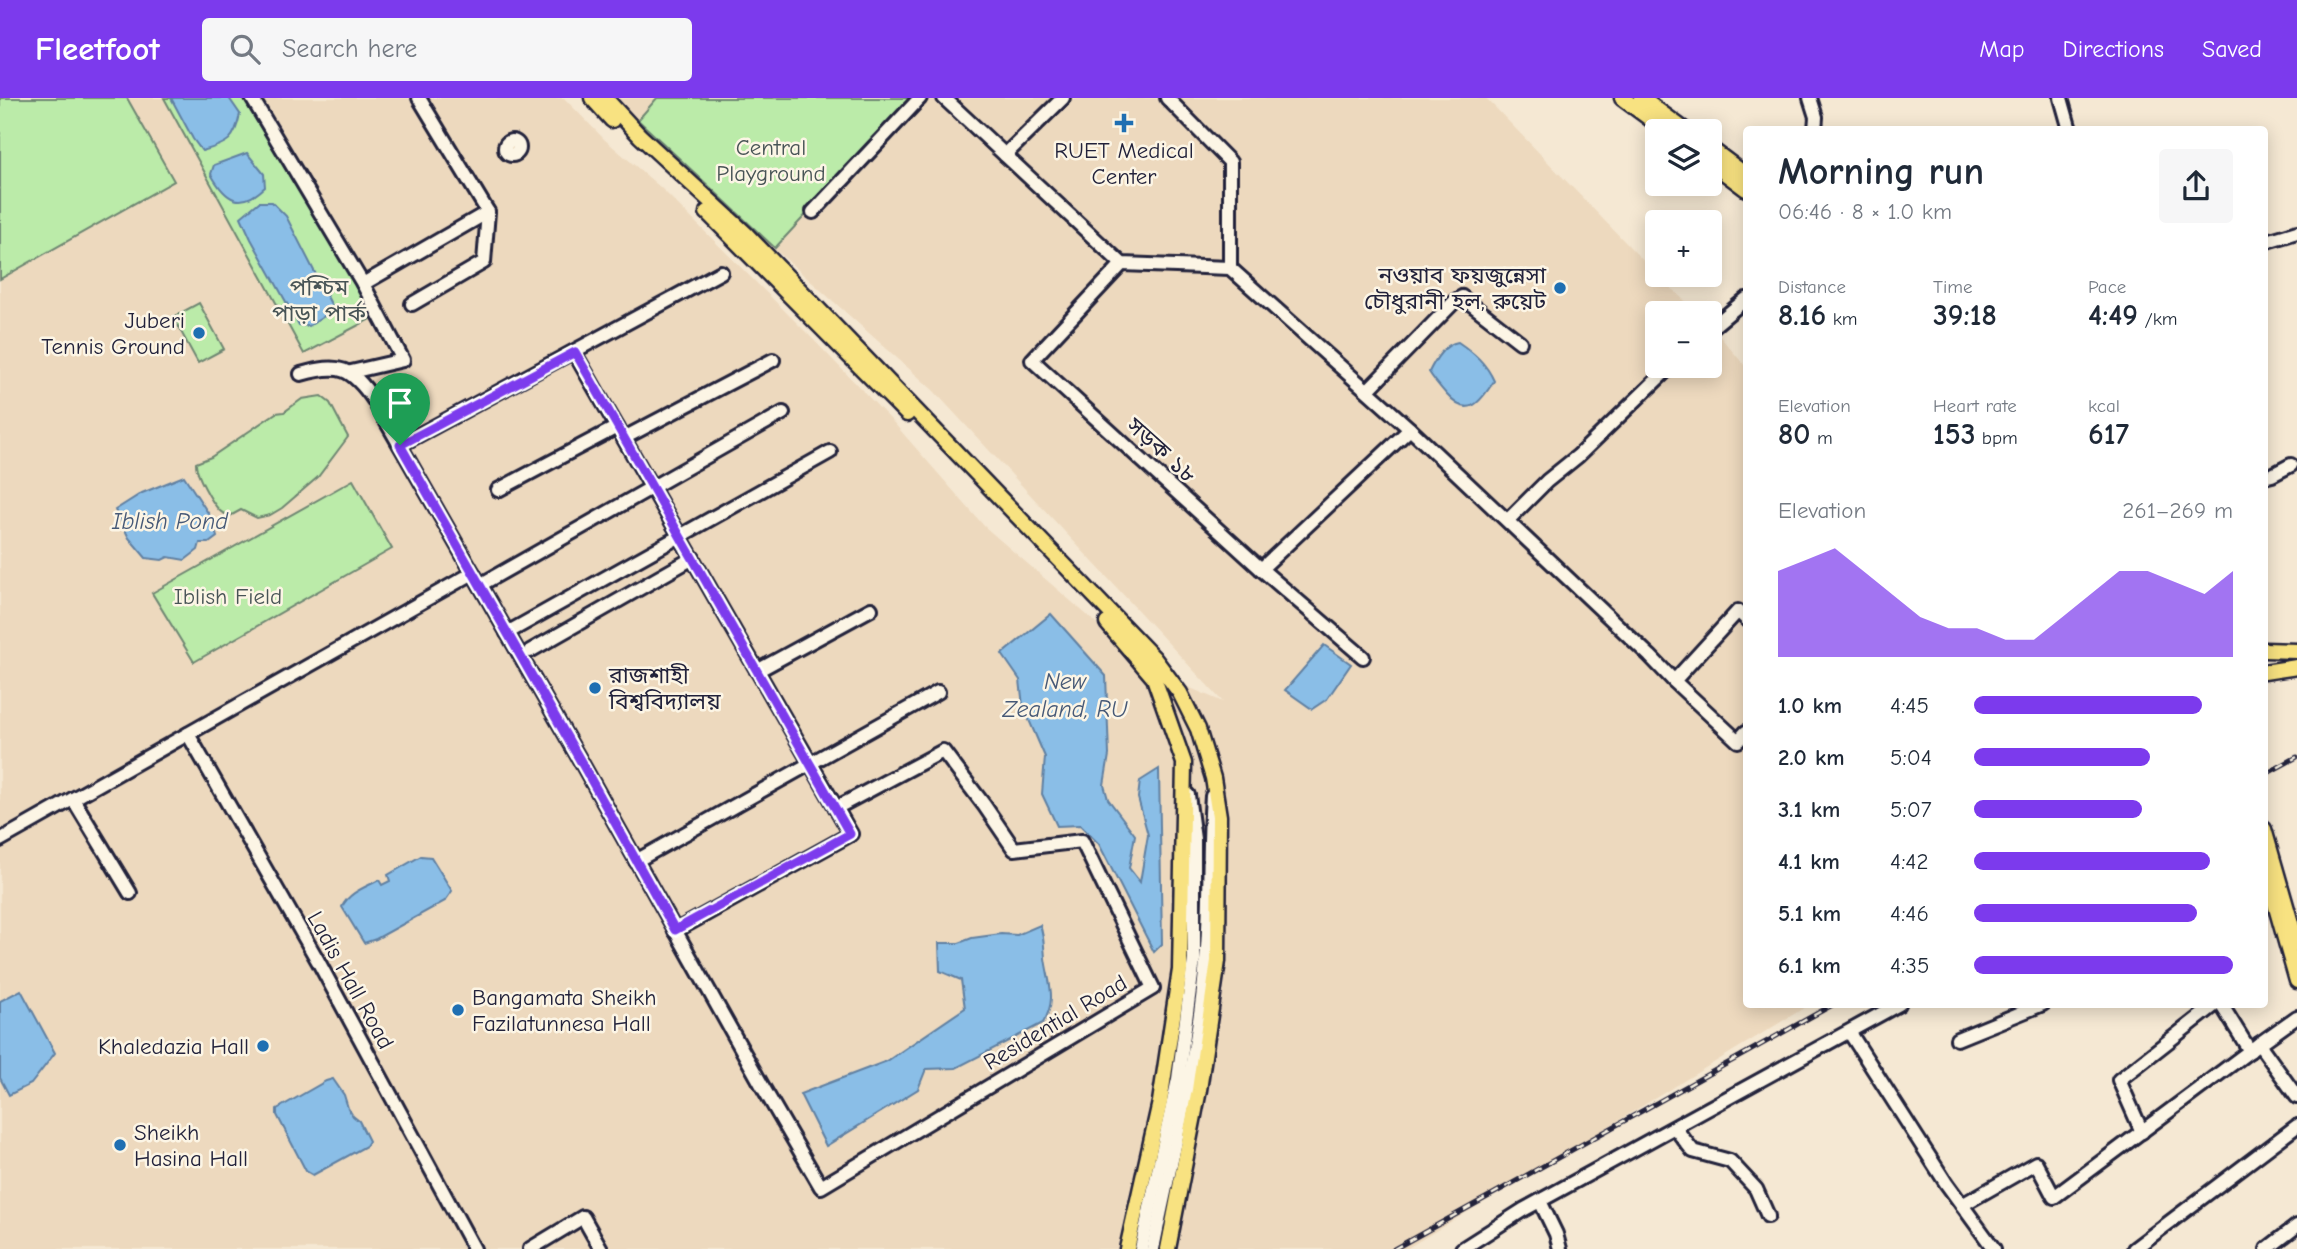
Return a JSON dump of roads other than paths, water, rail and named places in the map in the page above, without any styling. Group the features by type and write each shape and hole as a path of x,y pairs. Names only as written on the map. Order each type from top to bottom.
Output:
{"main road":[{"path":"592,98 905,412 1119,636 1154,678 1184,763 1180,970 1160,1102 1126,1249"},
{"path":"605,98 640,136 766,254 1153,657 1180,693 1198,729 1213,778 1219,816 1218,961 1199,1090 1168,1249"},
{"path":"1622,98 1651,119"},
{"path":"1641,98 1670,119"},
{"path":"1722,157 1743,173"},
{"path":"1722,171 1743,187"},
{"path":"2272,650 2297,651"},
{"path":"2268,672 2297,667"},
{"path":"2268,842 2296,934"},
{"path":"2268,879 2297,981"}],"street":[{"path":"252,98 363,284 403,360 351,372 318,369 301,374"},
{"path":"412,304 484,262 488,212 419,98"},
{"path":"813,212 920,98"},
{"path":"944,98 1122,264 1230,268 1368,390 1508,520 1738,741 1743,735"},
{"path":"1005,155 1063,98"},
{"path":"1167,98 1230,162 1230,268"},
{"path":"1810,98 1816,117 1815,126"},
{"path":"2061,98 2069,126"},
{"path":"363,284 488,212"},
{"path":"2268,241 2297,232"},
{"name":"সড়ক ১৮","path":"1122,264 1032,360 1261,569 1363,657"},
{"path":"400,445 721,272"},
{"path":"1368,390 1462,297 1520,342"},
{"path":"1722,319 1743,302"},
{"path":"351,372 374,400 675,930 850,834 575,352"},
{"path":"498,490 773,360"},
{"path":"1508,520 1658,378"},
{"path":"480,585 783,413"},
{"path":"1261,569 1410,429"},
{"path":"507,633 830,452"},
{"path":"2268,476 2291,465"},
{"path":"530,651 692,558"},
{"path":"0,841 473,573"},
{"path":"757,671 871,609"},
{"path":"1674,681 1738,611 1743,616"},
{"path":"636,861 938,692"},
{"name":"Ladis Hall Road","path":"188,734 318,961 474,1249"},
{"name":"Residential Road","path":"675,930 821,1187 1153,988 1082,841 1014,849 943,751 836,808"},
{"path":"1141,1249 1178,1079 1194,960 1194,839 1184,763"},
{"path":"1153,1249 1189,1081 1206,961 1213,778"},
{"path":"73,799 130,893"},
{"path":"1462,1249 1540,1201 1892,1008"},
{"path":"1957,1039 2033,1008"},
{"path":"2142,1132 2119,1080 2214,1008"},
{"path":"2222,1008 2297,1097"},
{"path":"1962,1205 2036,1163 2054,1197 2297,1017"},
{"path":"1850,1033 1962,1205 1994,1249"},
{"path":"2134,1249 2297,1126"},
{"path":"1675,1128 1693,1151 1730,1161 1756,1189 1768,1216"},
{"path":"1540,1201 1560,1249"},
{"path":"530,1249 583,1217 601,1249"},
{"path":"2267,1249 2297,1226"}],"water":[{"path":"171,98 229,98 240,114 236,130 229,140 202,151"},
{"path":"247,153 264,174 265,187 249,198 235,199 222,191 211,174 214,165"},
{"path":"259,202 272,202 286,216 334,310 309,326 299,325 241,217"},
{"path":"1458,342 1479,359 1494,381 1479,401 1467,407 1454,402 1429,372 1444,349"},
{"name":"Iblish Pond","path":"184,476 212,519 217,537 209,543 200,543 198,550 185,560 168,557 162,560 146,558 129,538 115,510 142,493"},
{"name":"New Zealand, RU","path":"1051,614 1106,676 1109,755 1104,785 1108,799 1135,835 1129,868 1140,882 1148,835 1138,798 1140,781 1159,769 1162,944 1154,952 1099,844 1080,825 1057,826 1042,794 1045,757 1023,706 1020,680 1002,654"},
{"path":"1324,645 1351,664 1327,699 1312,709 1285,690"},
{"path":"421,856 431,857 452,891 445,901 364,943 342,907 345,902 358,890 379,880 382,885 390,881 388,875"},
{"path":"1040,925 1051,998 1043,1023 956,1068 926,1069 918,1089 826,1146 800,1094 887,1061 965,1008 961,980 940,971 939,943 959,943 972,938 1001,934 1017,935"},
{"path":"21,990 55,1053 31,1084 9,1095 0,1078 0,1001"},
{"path":"333,1079 369,1141 366,1146 313,1175 306,1171 277,1115 277,1109"}],"railway":[{"path":"2268,773 2297,757"},
{"path":"1394,1249 1827,1008"}],"place":[{"name":"RUET Medical Center","path":"1124,123"},
{"name":"নওয়াব ফয়জুন্নেসা চৌধুরানী হল, রুয়েট","path":"1560,288"},
{"name":"Juberi Tennis Ground","path":"199,333"},
{"name":"রাজশাহী বিশ্ববিদ্যালয়","path":"595,688"},
{"name":"Bangamata Sheikh Fazilatunnesa Hall","path":"458,1010"},
{"name":"Khaledazia Hall","path":"263,1046"},
{"name":"Sheikh Hasina Hall","path":"120,1145"}],"park label":[{"name":"Central Playground","path":"771,160"},
{"name":"পশ্চিম পাড়া পার্ক","path":"319,300"},
{"name":"Iblish Field","path":"228,596"}]}
